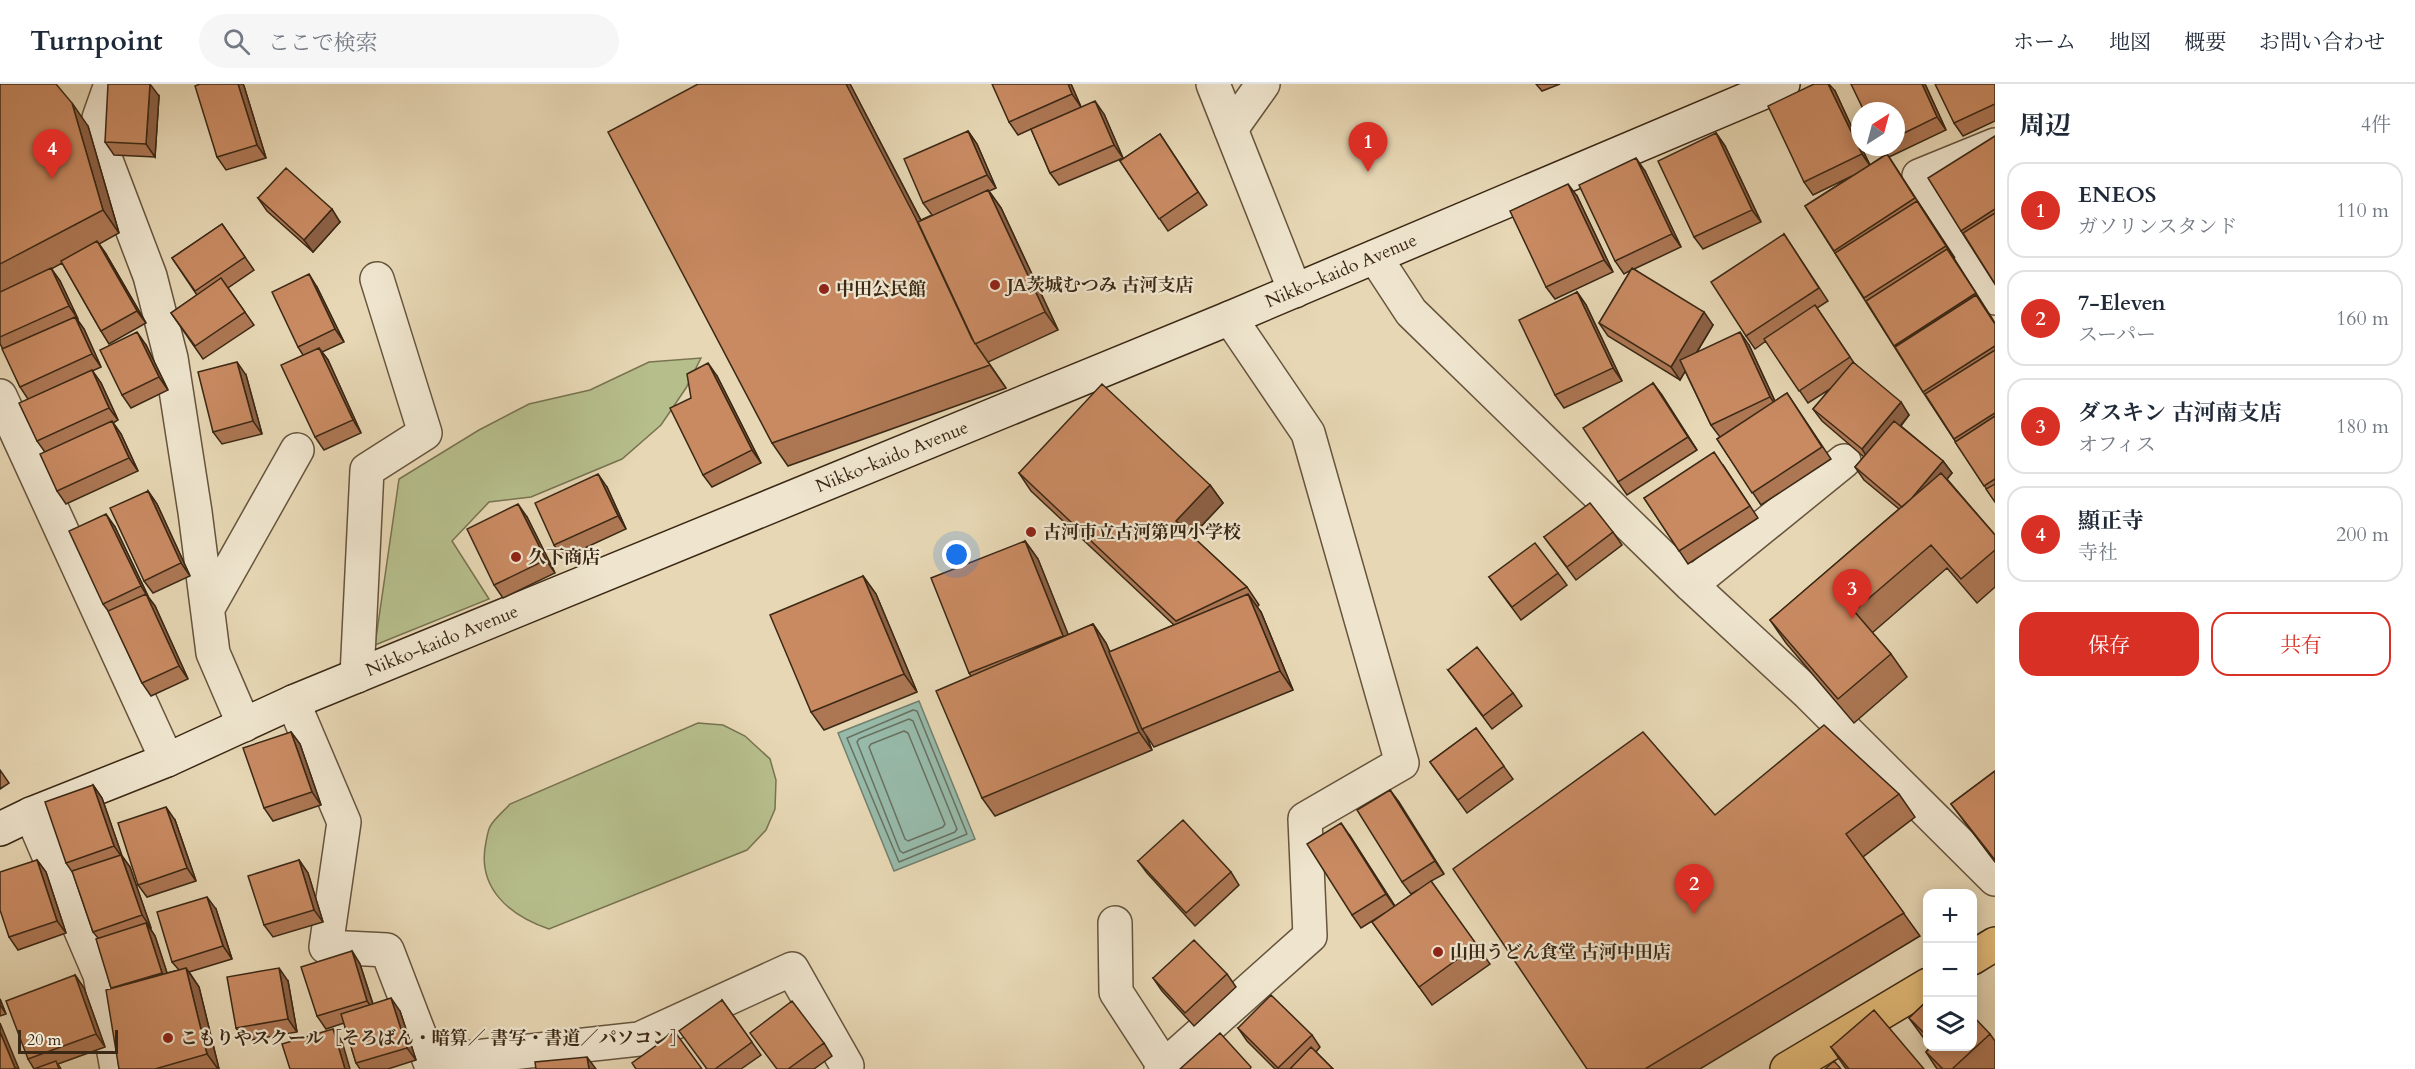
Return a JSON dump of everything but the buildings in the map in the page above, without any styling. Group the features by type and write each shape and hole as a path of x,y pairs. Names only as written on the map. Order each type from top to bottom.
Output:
{"highway":[{"path":"1977,955 1995,944"},
{"path":"1787,1069 1923,988"}],"street":[{"path":"111,84 99,118 101,147 150,276 171,358 195,512 213,653 244,725"},
{"path":"1213,84 1295,291"},
{"path":"1231,129 1263,84"},
{"name":"Nikko-kaido Avenue","path":"0,828 167,760 293,702 1230,318 1783,84"},
{"path":"1995,145 1918,176 1995,298"},
{"path":"1375,257 1411,312 1690,585 1809,694 1995,879"},
{"path":"357,676 367,470 425,433 377,279"},
{"path":"1115,923 1116,992 1163,1068 1310,936 1305,819 1402,763 1308,433 1230,318"},
{"path":"0,396 167,760"},
{"path":"208,608 297,450"},
{"path":"1690,585 1844,461"},
{"path":"293,702 344,822 326,947 387,950 430,1062 639,1039 792,969 846,1068"},
{"path":"31,814 100,975 117,1069"}],"green space":[{"path":"701,358 686,388 661,425 622,459 531,497 489,502 452,541 489,599 375,645 399,479 479,430 529,404 590,390 649,362"},
{"path":"698,723 723,725 745,736 770,759 776,780 775,809 766,830 747,850 549,929 521,916 499,898 486,873 484,858 488,831 495,819 510,804"}],"water":[{"path":"919,701 975,839 894,871 838,733"}],"place":[{"name":"ENEOS","path":"1368,172"},
{"name":"顯正寺","path":"52,179"},
{"name":"JA茨城むつみ 古河支店","path":"995,285"},
{"name":"中田公民館","path":"824,289"},
{"name":"古河市立古河第四小学校","path":"1031,532"},
{"name":"久下商店","path":"516,557"},
{"name":"ダスキン 古河南支店","path":"1852,619"},
{"name":"7-Eleven","path":"1694,914"},
{"name":"山田うどん食堂 古河中田店","path":"1438,952"},
{"name":"こもりやスクール［そろばん・暗算／ 書写・書道／パソコン］","path":"168,1038"}]}
